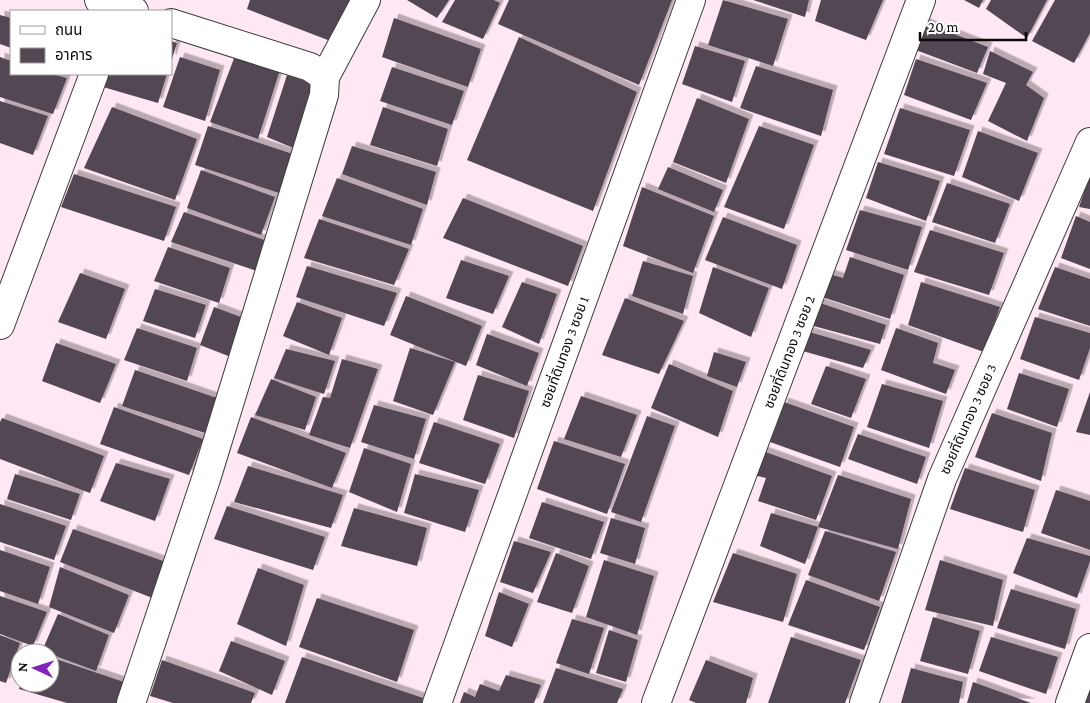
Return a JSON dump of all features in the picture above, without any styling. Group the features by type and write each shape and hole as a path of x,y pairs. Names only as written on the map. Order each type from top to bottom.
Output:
{"street":[{"path":"130,703 206,479 324,95 325,77 366,0"},
{"name":"ซอยที่ดินทอง 3 ซอย 1","path":"437,703 691,0"},
{"name":"ซอยที่ดินทอง 3 ซอย 2","path":"656,703 921,0"},
{"path":"172,23 310,67 325,77"},
{"path":"0,326 94,75"},
{"name":"ซอยที่ดินทอง 3 ซอย 3","path":"864,703 942,479 1090,142"},
{"path":"1070,703 1090,648"}],"building":[{"path":"250,0 352,0 333,42 247,9"},
{"path":"407,0 449,0 437,18"},
{"path":"455,0 494,0 500,3 483,39 442,22"},
{"path":"509,0 672,0 639,85 498,24"},
{"path":"723,0 788,19 773,66 708,45"},
{"path":"753,0 809,0 805,17"},
{"path":"821,0 883,0 866,40 815,21"},
{"path":"964,0 983,0 979,8"},
{"path":"991,0 1047,0 1027,38 986,9"},
{"path":"1055,0 1090,0 1090,33 1074,63 1032,41"},
{"path":"0,15 10,18 10,48 0,44"},
{"path":"394,18 481,49 468,87 382,57"},
{"path":"923,22 988,47 977,73 913,49"},
{"path":"519,37 637,92 593,211 467,160"},
{"path":"172,41 177,43 172,59"},
{"path":"695,46 745,61 732,102 682,84"},
{"path":"990,51 1033,72 1026,85 1044,98 1027,141 988,121 1006,83 983,74"},
{"path":"236,53 280,70 258,139 210,122"},
{"path":"0,57 10,61 10,75 56,75 67,78 53,114 0,97"},
{"path":"180,57 220,70 205,121 163,107"},
{"path":"916,59 987,83 971,120 904,95"},
{"path":"756,66 833,90 821,136 740,108"},
{"path":"392,67 464,91 452,125 380,101"},
{"path":"109,75 167,75 158,103 103,87"},
{"path":"287,75 319,86 298,150 267,137"},
{"path":"697,98 749,119 726,183 673,162"},
{"path":"0,101 48,116 33,155 0,143"},
{"path":"112,107 197,139 175,200 84,168"},
{"path":"383,107 448,129 437,166 370,145"},
{"path":"900,108 970,130 954,176 884,154"},
{"path":"208,126 296,155 285,195 195,165"},
{"path":"759,126 814,145 784,229 724,207"},
{"path":"978,131 1038,153 1019,201 962,177"},
{"path":"352,146 436,172 427,205 342,174"},
{"path":"878,162 940,181 926,221 866,198"},
{"path":"668,167 723,190 714,212 658,189"},
{"path":"201,170 275,197 261,235 187,208"},
{"path":"74,174 176,207 164,241 61,207"},
{"path":"1090,174 1090,209 1079,207"},
{"path":"337,178 423,209 411,245 322,216"},
{"path":"947,183 1010,204 995,243 932,222"},
{"path":"642,187 714,216 693,273 623,246"},
{"path":"463,198 583,246 568,286 443,238"},
{"path":"860,210 922,227 908,270 846,250"},
{"path":"184,212 270,242 260,272 171,242"},
{"path":"1076,216 1090,222 1090,269 1061,258"},
{"path":"723,217 797,245 782,289 705,260"},
{"path":"319,219 409,249 394,285 304,258"},
{"path":"930,230 1004,253 989,295 914,272"},
{"path":"168,247 230,268 219,303 154,281"},
{"path":"850,257 904,275 890,319 822,297 829,274 843,278"},
{"path":"461,260 509,276 493,314 446,298"},
{"path":"643,261 693,276 683,314 632,296"},
{"path":"307,266 397,293 384,326 296,297"},
{"path":"713,267 769,288 751,337 699,313"},
{"path":"1055,267 1090,279 1090,326 1038,309"},
{"path":"80,273 125,289 106,339 58,322"},
{"path":"522,282 557,294 539,344 502,327"},
{"path":"921,282 1000,307 984,352 908,325"},
{"path":"155,289 206,305 195,338 143,321"},
{"path":"406,296 482,326 466,366 390,335"},
{"path":"625,298 684,321 659,374 602,355"},
{"path":"297,302 342,318 329,355 283,336"},
{"path":"817,302 886,325 880,344 810,325"},
{"path":"214,307 249,320 236,359 200,345"},
{"path":"1035,317 1090,333 1090,348 1079,380 1020,359"},
{"path":"137,328 197,348 187,381 124,360"},
{"path":"896,328 938,343 933,363 955,370 946,394 881,370"},
{"path":"806,331 871,350 863,368 799,350"},
{"path":"487,334 539,353 527,386 476,365"},
{"path":"56,343 116,364 100,403 42,381"},
{"path":"410,348 455,362 433,415 393,401"},
{"path":"286,349 335,361 324,394 274,378"},
{"path":"714,352 746,362 737,387 707,376"},
{"path":"342,359 378,369 350,448 309,435 323,397 330,398"},
{"path":"669,364 733,391 718,437 651,408"},
{"path":"826,366 866,379 851,418 811,404"},
{"path":"135,370 217,398 205,433 122,406"},
{"path":"1019,373 1069,389 1057,427 1007,409"},
{"path":"478,375 529,391 514,438 463,420"},
{"path":"271,379 316,397 305,430 255,415"},
{"path":"882,384 943,401 929,448 867,427"},
{"path":"1090,392 1090,435 1076,432"},
{"path":"581,396 637,415 621,457 564,439"},
{"path":"784,402 854,427 840,467 770,442"},
{"path":"374,405 426,419 414,459 361,442"},
{"path":"114,407 203,439 189,475 100,444"},
{"path":"992,413 1052,433 1041,481 975,457"},
{"path":"647,416 675,426 641,522 611,512"},
{"path":"251,417 346,453 332,488 237,453"},
{"path":"2,418 104,456 90,493 0,459 0,422"},
{"path":"434,422 500,444 485,484 419,463"},
{"path":"858,434 926,457 917,484 848,459"},
{"path":"554,441 625,464 607,514 537,489"},
{"path":"364,448 411,464 397,512 349,492"},
{"path":"760,450 832,476 816,520 758,501 766,478 749,474"},
{"path":"116,463 170,479 155,521 100,501"},
{"path":"248,466 343,495 331,528 234,502"},
{"path":"965,468 1035,490 1023,532 950,509"},
{"path":"15,474 80,494 71,520 7,499"},
{"path":"415,474 479,490 465,532 404,513"},
{"path":"838,475 911,499 898,549 818,527"},
{"path":"1056,490 1090,501 1090,550 1041,533"},
{"path":"542,502 604,522 591,559 529,538"},
{"path":"0,504 66,526 54,560 0,542"},
{"path":"227,506 325,537 313,570 214,539"},
{"path":"354,508 427,528 417,566 341,546"},
{"path":"771,513 818,527 805,564 760,546"},
{"path":"611,518 645,528 635,564 600,553"},
{"path":"73,529 166,562 155,599 60,562"},
{"path":"825,531 896,552 879,601 808,575"},
{"path":"1027,538 1090,556 1077,598 1013,573"},
{"path":"514,541 551,552 533,593 500,582"},
{"path":"0,550 50,567 38,604 0,591"},
{"path":"556,553 589,566 572,613 537,602"},
{"path":"733,553 797,574 783,622 713,602"},
{"path":"604,560 654,576 637,635 586,617"},
{"path":"940,560 1003,580 993,626 925,610"},
{"path":"60,567 129,595 114,633 49,607"},
{"path":"258,568 304,585 286,646 237,624"},
{"path":"806,580 880,607 864,650 788,625"},
{"path":"1011,589 1076,609 1065,649 997,628"},
{"path":"499,592 529,604 512,647 485,636"},
{"path":"0,596 47,612 34,643 25,643 0,634"},
{"path":"317,598 414,630 397,682 299,647"},
{"path":"58,614 109,635 96,671 60,658 60,643 45,643"},
{"path":"933,617 980,631 968,674 920,661"},
{"path":"572,619 604,628 589,674 556,663"},
{"path":"609,630 638,640 626,682 596,673"},
{"path":"0,635 20,643 10,643 10,672 6,683 0,681"},
{"path":"791,637 861,660 845,703 768,703"},
{"path":"991,637 1058,657 1046,694 979,671"},
{"path":"231,641 285,661 272,695 219,671"},
{"path":"302,657 423,698 422,703 285,703"},
{"path":"60,660 124,682 116,703 67,703 33,693 60,693"},
{"path":"162,660 255,693 251,703 173,703 150,696"},
{"path":"706,660 753,678 746,703 696,703 689,700"},
{"path":"556,668 623,689 617,703 543,703"},
{"path":"911,668 963,682 959,703 901,703"},
{"path":"506,675 541,685 534,703 460,703 464,692 475,697 480,684 499,691"},
{"path":"973,682 1031,703 967,703"},
{"path":"1090,688 1090,703 1083,703"}]}
